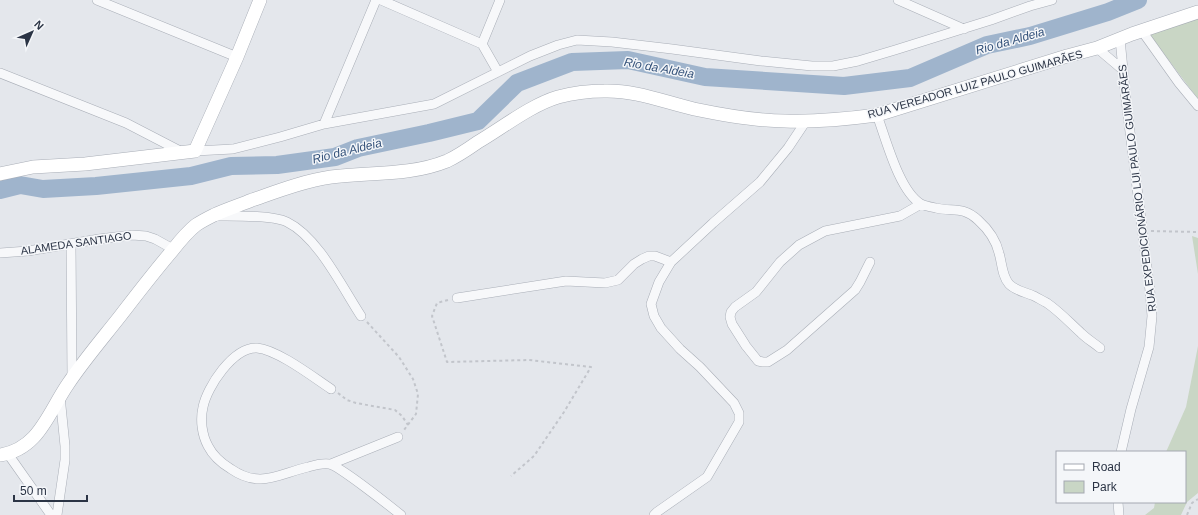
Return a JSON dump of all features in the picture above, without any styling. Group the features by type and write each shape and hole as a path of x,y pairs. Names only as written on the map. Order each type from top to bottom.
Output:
{"street":[{"path":"97,0 237,56"},
{"path":"188,152 237,56 260,0"},
{"path":"324,124 376,0"},
{"path":"381,0 482,44 498,72"},
{"path":"482,44 500,0"},
{"path":"898,0 964,29"},
{"path":"0,174 34,167 85,164 188,152 233,149 324,124 434,104 530,56 558,45 577,40 612,42 812,66 840,65 964,29 991,20 1030,3 1052,0"},
{"name":"RUA VEREADOR LUIZ PAULO GUIMARÃES","path":"4,454 19,449 34,437 72,378 187,233 197,224 213,215 272,193 320,179 351,175 383,174 417,170 432,166 451,159 533,108 556,98 579,92 614,91 634,94 694,109 748,118 783,121 849,119 877,115 1097,48 1198,12"},
{"path":"1142,31 1179,83 1198,106"},
{"name":"RUA EXPEDICIONÁRIO LUI PAULO GUIMARÃES","path":"1120,39 1152,316 1149,347 1130,409 1121,451"},
{"path":"1097,48 1123,70"},
{"path":"0,73 126,123 188,152"},
{"path":"877,115 901,179 909,192 921,204 941,209 965,211 977,219 988,230 996,242 1005,277 1009,284 1018,290 1034,296 1048,304 1100,348"},
{"path":"654,515 707,476 739,422 740,413 734,403 661,328 654,316 651,304 659,282 670,262 760,182 788,148 806,121"},
{"path":"870,262 855,290 787,350 768,362 758,361 732,324 730,317 731,312 735,307 756,292 780,262 798,245 825,231 900,216 921,204"},
{"path":"213,215 273,218 286,222 300,230 317,248 333,271 360,316"},
{"name":"ALAMEDA SANTIAGO","path":"0,252 28,251 132,235 146,236 155,239 173,249"},
{"path":"71,244 72,378"},
{"path":"457,298 566,282 605,283 618,280 634,264 649,256 655,256 670,262"},
{"path":"331,388 271,352 257,348 239,354 231,360 205,399 202,409 202,424 204,436 208,446 215,458 239,475 248,479 264,480 319,464 331,464 398,437"},
{"path":"57,515 65,460 60,396"},
{"path":"4,454 51,515"},
{"path":"331,464 401,515"},
{"path":"1118,503 1119,515"}],"path":[{"path":"1142,231 1198,232"},
{"path":"457,298 437,303 432,316 447,362 529,360 591,367 564,412 534,456 511,476"},
{"path":"360,316 399,357 412,379 418,394 416,414 398,437"},
{"path":"331,388 347,400 356,404 395,410 402,416 408,425"},
{"path":"1187,515 1192,503 1198,499"}],"green space":[{"path":"1198,17 1198,99 1149,34"},
{"path":"1192,236 1198,238 1198,274"},
{"path":"1198,346 1198,493 1187,502 1181,515 1145,515 1154,508 1155,503 1186,503 1186,451 1166,451 1186,407"}],"waterway":[{"name":"Rio da Aldeia","path":"0,190 20,185 43,189 96,186 191,176 231,166 277,165 335,157 358,148 478,121 517,83 572,62 628,60 705,77 844,86 910,78 987,45 1030,36 1108,12 1138,0"}]}
